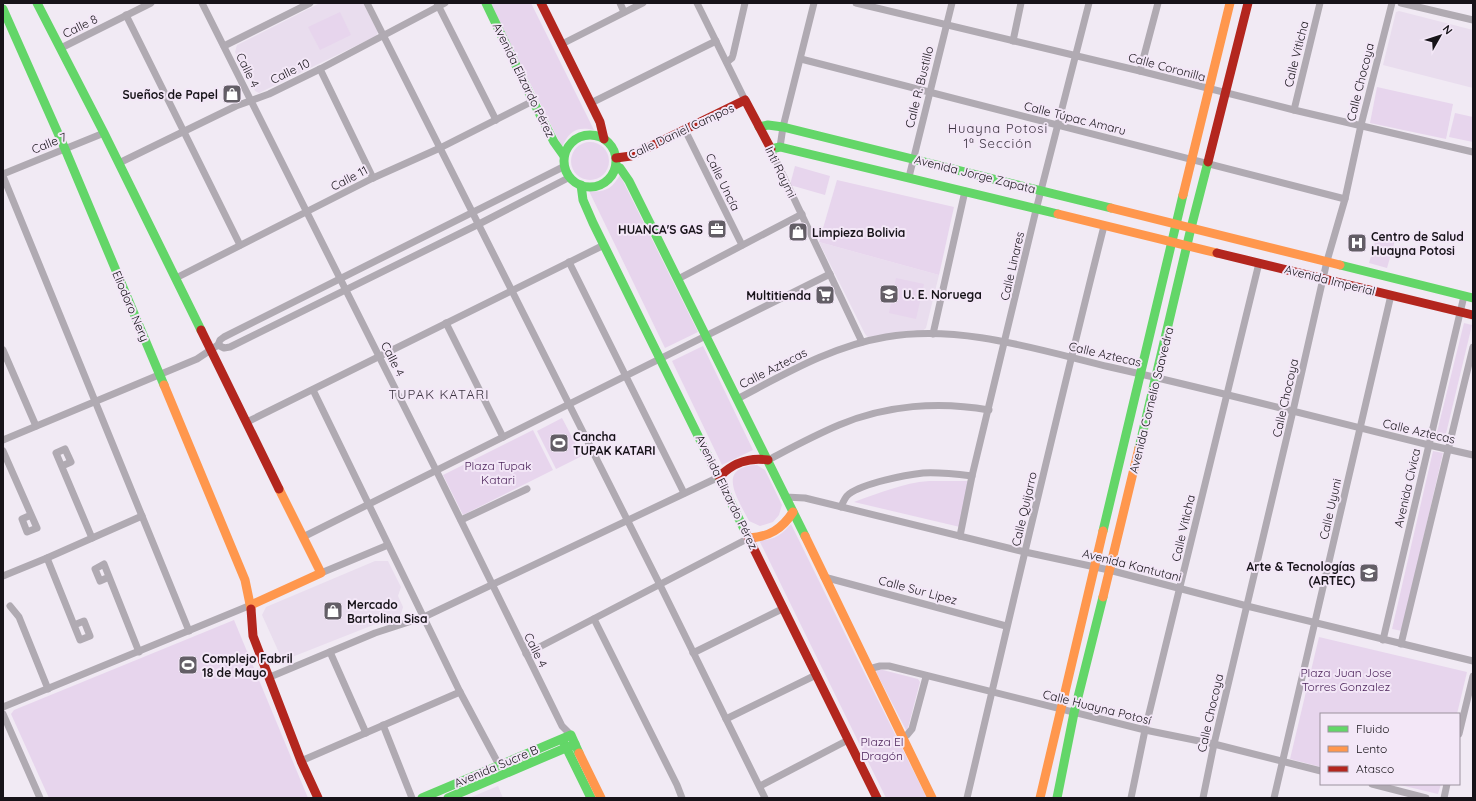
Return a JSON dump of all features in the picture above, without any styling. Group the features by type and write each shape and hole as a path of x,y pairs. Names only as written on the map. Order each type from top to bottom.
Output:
{"street":[{"path":"37,3 176,278 215,348 247,422 321,573"},
{"name":"Calle 8","path":"61,48 152,3"},
{"name":"Calle 4","path":"202,3 461,520 567,737"},
{"path":"224,46 310,3"},
{"path":"367,3 660,585 765,798"},
{"name":"Avenida Elizardo Pérez","path":"486,3 533,101 554,142 564,156"},
{"path":"541,3 600,122 604,139"},
{"path":"620,3 624,12"},
{"path":"562,44 643,3"},
{"name":"Inti Raymi","path":"697,3 759,127 776,148 802,214 862,342"},
{"path":"726,62 732,58 733,55 745,3"},
{"path":"776,148 783,127 814,3"},
{"name":"Calle Coronilla","path":"856,3 882,6 947,25 1473,152"},
{"name":"Calle R. Bustillo","path":"909,177 952,3"},
{"path":"1012,41 1021,3"},
{"name":"Calle Linares","path":"960,536 972,476 1036,210 1089,3"},
{"path":"1140,71 1158,3"},
{"name":"Avenida Cornelio Saavedra","path":"1040,798 1171,242 1230,3"},
{"name":"Avenida Cornelio Saavedra","path":"1056,798 1074,713 1108,570 1157,378 1191,228 1248,3"},
{"name":"Calle Viticha","path":"1294,110 1320,3"},
{"name":"Calle Chocoya","path":"1203,798 1214,744 1294,411 1327,261 1345,199 1361,125 1392,3"},
{"path":"1401,3 1473,20"},
{"path":"440,4 496,120"},
{"name":"Calle 10","path":"119,163 236,106 269,94 320,69 440,4"},
{"name":"Eliodoro Nery","path":"3,9 65,149 245,580 251,605 253,636 301,761 318,798"},
{"path":"126,16 240,246"},
{"path":"590,103 716,41"},
{"name":"Calle Túpac Amaru","path":"800,59 1345,199"},
{"path":"320,69 373,178"},
{"name":"Calle Daniel Campos","path":"616,162 745,100"},
{"name":"Calle 11","path":"176,278 373,178 440,148 533,101"},
{"name":"Avenida Jorge Zapata","path":"759,127 768,125 783,127 1191,228"},
{"name":"Calle Uncía","path":"685,130 742,245"},
{"name":"Calle 7","path":"3,175 104,133"},
{"path":"616,162 609,179 601,185 591,187 581,185 570,177 565,166 564,156 571,143 584,135 595,135 604,139 611,145 616,162 629,180 768,460 932,798"},
{"name":"Avenida Jorge Zapata","path":"776,148 909,177 1036,210 1187,246"},
{"path":"3,440 197,358 215,348 224,337 565,166"},
{"path":"3,175 189,630"},
{"path":"215,348 230,347 479,224 570,177"},
{"name":"Avenida Elizardo Pérez","path":"581,185 583,200 604,245 877,798"},
{"path":"933,334 965,191"},
{"path":"678,279 802,214"},
{"name":"Calle Quijarro","path":"967,798 1006,626 1026,552 1070,357 1104,226"},
{"name":"Avenida Imperial","path":"1191,228 1468,297"},
{"path":"247,422 604,245"},
{"name":"Avenida Imperial","path":"1187,246 1473,315"},
{"path":"569,262 684,493"},
{"name":"Calle Viticha","path":"1132,798 1145,730 1259,263"},
{"path":"303,537 830,274"},
{"name":"Calle Uyuni","path":"1274,798 1391,295"},
{"name":"Avenida Cívica","path":"1383,640 1461,312 1468,297"},
{"path":"446,323 503,437"},
{"name":"Calle Aztecas","path":"737,399 802,365 841,348 886,337 908,334 933,334 1005,342 1473,455"},
{"path":"1401,644 1473,347"},
{"path":"3,350 36,426"},
{"path":"313,390 460,692 499,765"},
{"path":"270,678 375,633 424,617 719,477 727,469 741,461 757,459 768,460 839,425 875,413 915,406 938,405 989,410"},
{"path":"3,451 31,515"},
{"path":"62,466 92,538"},
{"path":"841,507 848,495 854,491 890,479 924,473 972,476"},
{"path":"461,520 527,489"},
{"name":"Avenida Kantutani","path":"786,497 805,498 1026,552 1108,570 1383,640 1473,661"},
{"path":"526,654 749,538 767,536 777,531 786,523 793,512"},
{"path":"3,576 142,516"},
{"path":"3,708 251,605 321,573 388,545"},
{"path":"47,558 74,625"},
{"path":"109,577 138,652"},
{"name":"Calle Sur Lipez","path":"824,577 1006,626"},
{"path":"10,606 19,617 48,689"},
{"path":"693,653 784,608"},
{"path":"594,619 682,798"},
{"path":"330,652 366,732"},
{"name":"Calle Huayna Potosí","path":"869,669 880,666 889,666 926,677 992,691 1074,713 1145,730 1214,744 1320,771"},
{"path":"726,719 816,675"},
{"path":"1460,730 1473,676"},
{"path":"902,738 912,729 926,677"},
{"path":"301,761 460,692"},
{"path":"3,714 40,798"},
{"path":"383,725 412,798"},
{"path":"567,737 591,798"},
{"name":"Avenida Sucre B","path":"422,798 567,737"},
{"path":"760,786 848,740"},
{"path":"571,746 601,798"},
{"name":"Avenida Sucre B","path":"448,798 571,746"},
{"path":"1376,785 1426,798"},
{"path":"1444,798 1447,785"}],"shaded area":[{"path":"320,3 363,3 378,32 376,36 259,93 255,91 235,52 237,45"},
{"path":"1399,11 1473,30 1473,88 1383,65 1396,12"},
{"name":"U. E. Noruega","path":"819,242 939,275 926,328 921,332 914,330 868,337 865,334"},
{"name":"Mercado Bartolina Sisa","path":"375,561 388,561 401,587 398,596 403,607 401,614 287,659 281,657 262,615 266,607"},
{"path":"498,786 503,798 469,798"}],"green space":[{"path":"490,3 531,3 594,130 578,129 574,131 562,147"},
{"path":"340,12 351,35 320,50 308,27"},
{"path":"1377,87 1453,104 1446,139 1370,123"},
{"path":"1455,113 1473,117 1473,142 1449,137"},
{"path":"586,142 594,142 606,151 609,161 606,171 600,177 594,180 586,180 574,171 571,165 571,157 580,145"},
{"path":"795,166 830,176 825,195 790,185"},
{"path":"620,175 698,332 665,348 589,191 603,191 611,187"},
{"path":"837,180 954,207 939,275 819,242"},
{"path":"1378,232 1396,237 1387,268 1369,263"},
{"path":"896,278 924,284 916,319 889,313"},
{"path":"1464,323 1472,325 1444,442 1435,440"},
{"path":"703,346 753,450 722,465 672,361"},
{"name":"Cancha TUPAK KATARI","path":"562,418 582,456 556,469 537,431"},
{"name":"Plaza Tupak Katari","path":"533,430 553,470 463,515 443,475"},
{"path":"1433,451 1443,453 1402,631 1392,629"},
{"path":"757,465 765,470 782,505 779,515 773,522 760,526 749,521 733,486 733,478 736,472 744,467"},
{"path":"929,481 969,481 960,527 854,502 900,486"},
{"name":"Plaza El Dragón","path":"791,524 927,798 886,798 759,540 777,536"},
{"name":"Complejo Fabril 18 de Mayo","path":"234,620 308,798 49,798 11,714 14,710"},
{"name":"Plaza Juan Jose Torres Gonzalez","path":"1319,637 1467,672 1457,713 1320,713 1320,767 1290,759"},
{"path":"879,669 918,679 920,682 907,732 876,672"},
{"path":"1400,785 1441,785 1438,794"}],"traffic: fast":[{"path":"37,3 104,133 201,330"},
{"path":"486,3 533,101 554,142 564,156"},
{"path":"3,9 65,149 164,385"},
{"path":"759,127 768,125 783,127 1111,208"},
{"path":"585,135 595,135 604,139 612,147 616,156 616,161 616,166 612,175 604,183 595,187 585,187 576,183 568,175 564,166 564,156 568,147 576,139 585,135"},
{"path":"771,149 780,147 1058,214"},
{"path":"1139,448 1208,162"},
{"path":"616,166 620,168 629,181 805,536"},
{"path":"581,185 583,200 593,223 746,533"},
{"path":"1103,531 1183,195"},
{"path":"1340,265 1473,298"},
{"path":"1057,798 1074,713 1103,597"},
{"path":"422,798 571,735 579,753"},
{"path":"564,743 591,798"},
{"path":"448,798 575,744"}],"traffic: slow":[{"path":"1183,195 1230,3"},
{"path":"1111,208 1340,265"},
{"path":"1058,214 1217,253"},
{"path":"164,385 245,580 251,609"},
{"path":"1103,597 1139,448"},
{"path":"251,605 321,573 279,489"},
{"path":"749,538 769,534 780,527 793,512"},
{"path":"1040,798 1103,531"},
{"path":"805,536 932,798"},
{"path":"579,753 601,798"}],"traffic: jam":[{"path":"541,3 600,122 604,139"},
{"path":"1208,162 1248,3"},
{"path":"616,158 631,156 745,100 771,149"},
{"path":"1217,253 1473,315"},
{"path":"201,330 279,489"},
{"path":"719,477 724,472 741,462 754,459 768,460"},
{"path":"746,533 877,798"},
{"path":"251,609 253,636 301,761 318,798"}],"place":[{"name":"Sueños de Papel","path":"232,94"},
{"name":"HUANCA'S GAS","path":"717,229"},
{"name":"Limpieza Bolivia","path":"798,232"},
{"name":"Centro de Salud Huayna Potosi","path":"1357,243"},
{"name":"U. E. Noruega","path":"889,294"},
{"name":"Multitienda","path":"825,295"},
{"name":"Cancha TUPAK KATARI","path":"559,443"},
{"name":"Arte & Tecnologías (ARTEC)","path":"1369,573"},
{"name":"Mercado Bartolina Sisa","path":"333,611"},
{"name":"Complejo Fabril 18 de Mayo","path":"188,665"}],"district":[{"name":"Huayna Potosi 1ª Sección","path":"998,136"},
{"name":"TUPAK KATARI","path":"439,394"}]}
